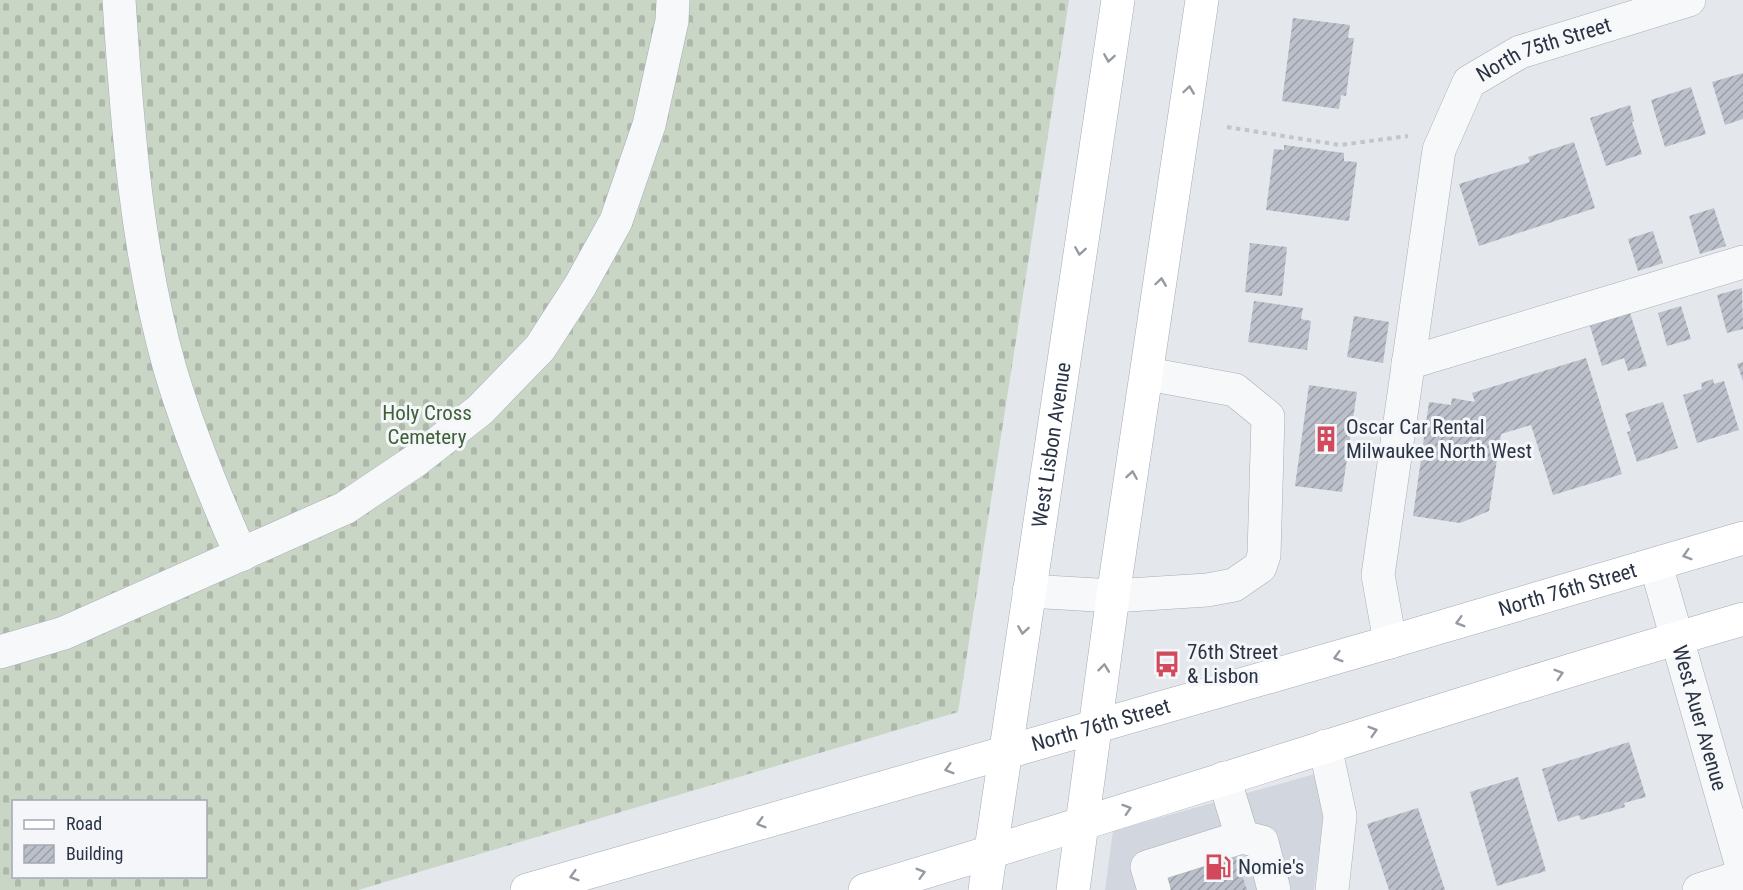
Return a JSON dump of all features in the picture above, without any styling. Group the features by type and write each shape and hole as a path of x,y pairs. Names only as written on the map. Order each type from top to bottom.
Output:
{"main road":[{"name":"West Lisbon Avenue","path":"986,890 1118,0"},
{"path":"1073,890 1113,596 1148,374 1202,0"},
{"name":"North 76th Street","path":"527,890 1743,538"},
{"path":"865,890 990,853 1325,746 1743,619"}],"street":[{"path":"119,0 135,193 149,281 170,368 203,470 242,555"},
{"path":"0,652 64,633 345,508 415,461 480,410 540,348 580,286 616,221 649,125 672,21 673,0"},
{"name":"North 75th Street","path":"1408,363 1439,150 1469,82 1520,52 1689,0"},
{"path":"1390,642 1378,574 1408,363 1743,262"},
{"path":"1029,591 1113,596 1207,591 1234,585 1260,567 1264,555 1268,417 1235,390 1148,374"},
{"name":"West Auer Avenue","path":"1656,565 1743,870"},
{"path":"1325,746 1340,816 1332,890"},
{"path":"1224,778 1242,837"},
{"path":"1154,890 1147,867 1242,837 1262,842 1268,888"},
{"path":"1699,890 1743,876"}],"path":[{"path":"1227,126 1340,145 1418,135"}],"shaded area":[{"path":"1329,770 1314,890 1105,890 1113,831"}],"green space":[{"name":"Holy Cross Cemetery","path":"0,0 1069,0 958,712 358,890 0,890"}],"building":[{"path":"1293,18 1350,25 1348,38 1354,38 1346,96 1341,95 1339,109 1282,101"},
{"path":"1743,73 1743,119 1725,125 1712,82"},
{"path":"1691,87 1706,134 1665,147 1651,100"},
{"path":"1630,105 1634,121 1632,122 1642,154 1606,166 1590,118"},
{"path":"1574,142 1595,208 1479,246 1459,184 1530,162 1528,157"},
{"path":"1284,145 1344,153 1344,161 1357,162 1349,221 1266,210 1274,149 1284,150"},
{"path":"1714,208 1726,246 1700,254 1689,216"},
{"path":"1653,231 1663,263 1638,271 1628,239"},
{"path":"1250,243 1287,247 1282,296 1245,292"},
{"path":"1742,288 1743,329 1727,333 1717,295"},
{"path":"1254,301 1303,308 1301,319 1311,321 1307,350 1248,342"},
{"path":"1681,306 1691,339 1667,346 1658,313"},
{"path":"1630,313 1647,366 1628,371 1624,358 1602,366 1590,326"},
{"path":"1354,316 1389,322 1383,363 1347,357"},
{"path":"1586,358 1622,474 1553,495 1531,425 1501,434 1489,511 1460,523 1413,516 1429,402 1451,405 1452,398 1475,402 1472,393"},
{"path":"1743,362 1743,381 1737,364"},
{"path":"1713,379 1714,384 1724,381 1739,430 1697,443 1683,395 1702,389 1701,383"},
{"name":"Oscar Car Rental Milwaukee North West","path":"1309,385 1357,392 1342,492 1295,486"},
{"path":"1663,402 1678,448 1637,462 1627,432 1631,431 1625,414"},
{"path":"1629,742 1646,797 1624,803 1625,807 1581,820 1579,815 1558,822 1542,769"},
{"path":"1518,777 1546,871 1497,886 1470,792"},
{"path":"1418,808 1445,890 1389,890 1367,824"},
{"name":"Nomie's","path":"1235,855 1247,890 1164,890 1160,878"}],"place":[{"name":"Oscar Car Rental Milwaukee North West","path":"1326,439"},
{"name":"76th Street & Lisbon","path":"1167,664"},
{"name":"Nomie's","path":"1218,867"}]}
